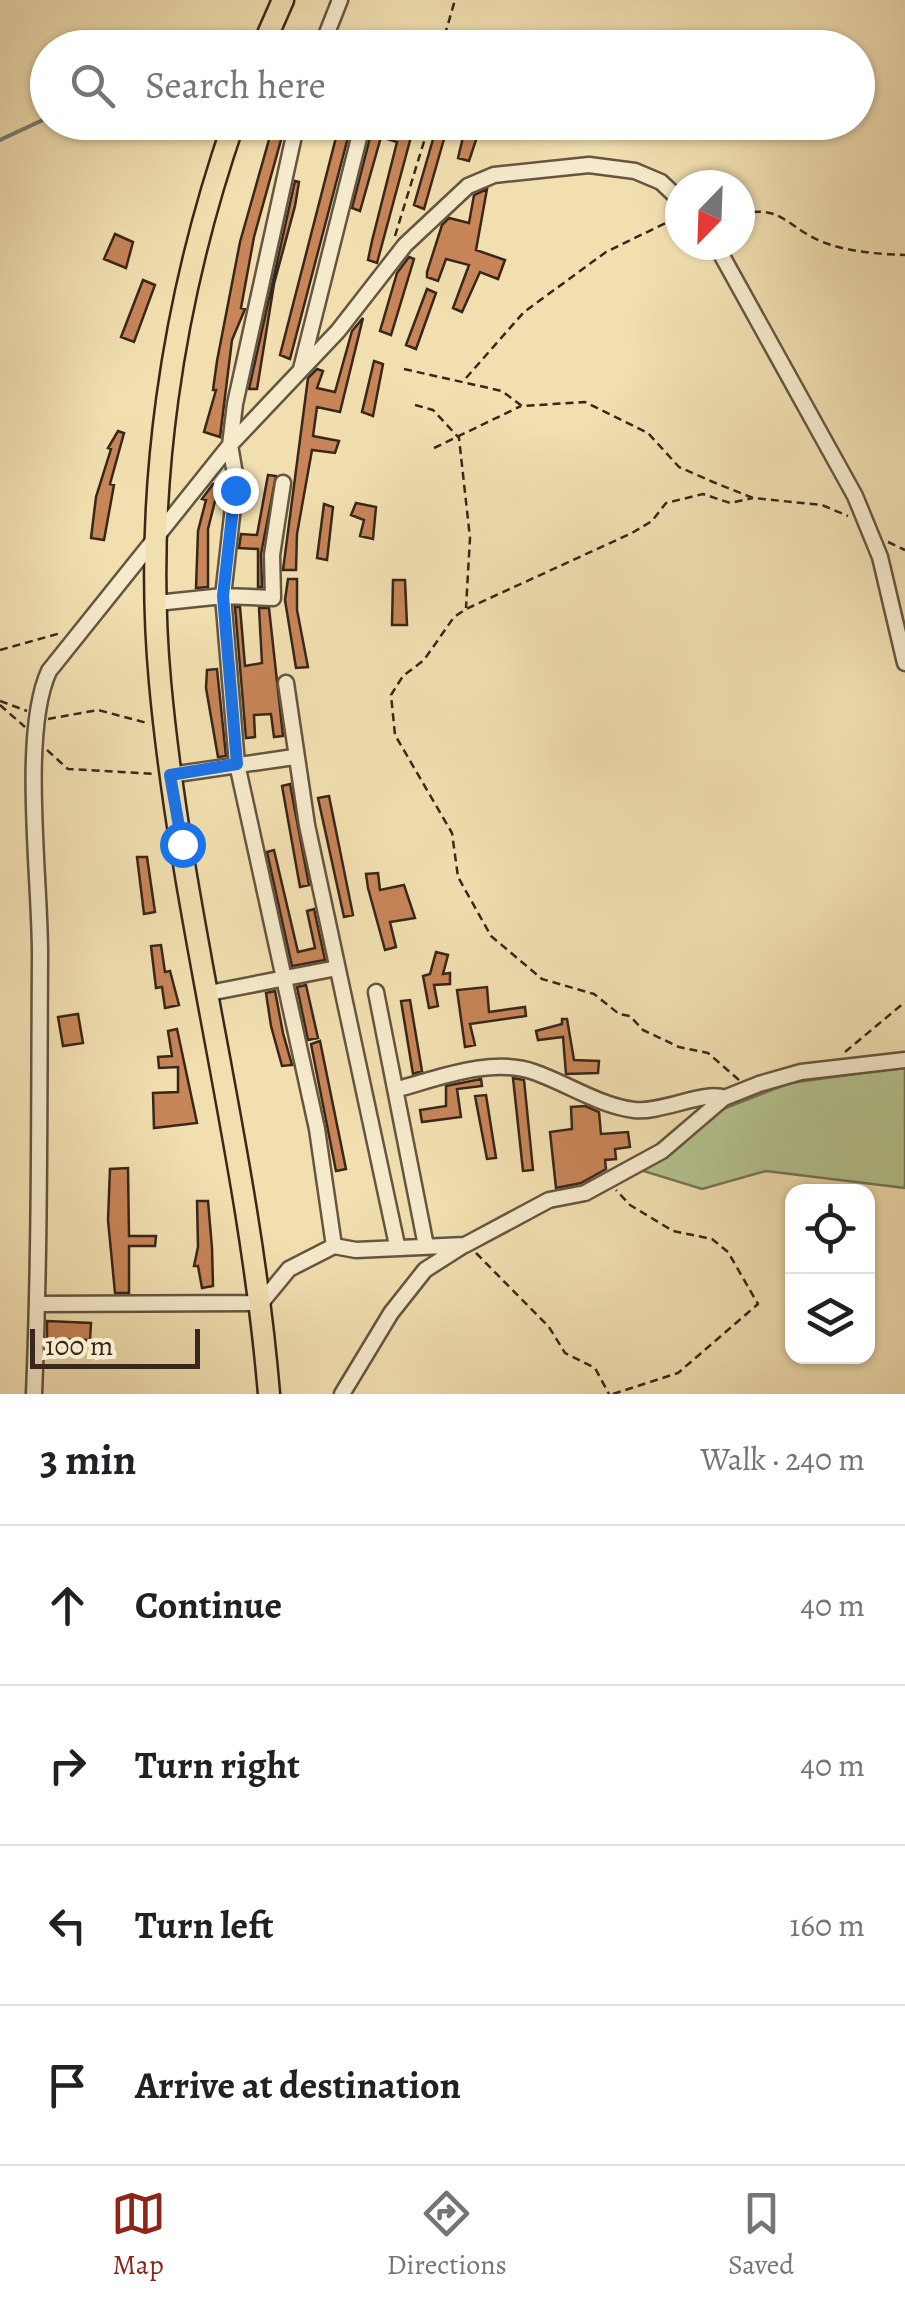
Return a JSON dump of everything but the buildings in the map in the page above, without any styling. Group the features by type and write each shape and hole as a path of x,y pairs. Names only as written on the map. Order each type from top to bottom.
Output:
{"main road":[{"path":"270,30 284,0"},
{"path":"228,140 210,198 171,365 158,532 157,602 170,775 262,1303 269,1394"}],"street":[{"path":"328,30 340,0"},
{"path":"293,140 246,343 230,445 236,480 223,596 237,764 317,1129 334,1246"},
{"path":"300,372 358,140"},
{"path":"34,1394 42,1208 37,1156 40,958 36,715 50,672 230,445 381,280 398,253 468,186 494,175 601,165 665,186"},
{"path":"725,260 826,439 873,534 905,663"},
{"path":"157,602 223,596 273,598 272,555 283,483"},
{"path":"286,683 294,723 294,757 337,968 376,1129 397,1246"},
{"path":"170,775 294,757"},
{"path":"209,993 337,968"},
{"path":"376,992 426,1246"},
{"path":"342,1394 392,1313 425,1270 464,1244 549,1200 601,1186 662,1151 724,1098 831,1068 905,1060"},
{"path":"398,1089 506,1066 530,1070 632,1110 672,1108 715,1094 724,1098"},
{"path":"38,1304 262,1303 289,1269 334,1246 356,1250 464,1244"}],"path":[{"path":"446,30 454,0"},
{"path":"393,242 424,140"},
{"path":"755,215 788,217 805,233 854,250 905,255"},
{"path":"464,380 480,357 494,348 524,312 606,252 665,223"},
{"path":"404,368 421,376 464,380 502,391 522,406"},
{"path":"434,448 522,406 586,402 648,434 679,467 753,498 822,505 852,518"},
{"path":"415,405 434,410 459,438 470,538 466,609"},
{"path":"747,1089 708,1053 679,1047 642,1030 630,1016 619,1014 594,994 542,979 491,936 458,877 452,834 395,734 391,696 403,676 424,660 454,617 466,609 632,534 652,521 666,503 703,494 730,503 753,498"},
{"path":"873,534 905,550"},
{"path":"0,650 86,626"},
{"path":"0,703 54,720 98,710 131,722 165,725"},
{"path":"0,703 12,719 36,733 68,770 170,775"},
{"path":"831,1068 905,1002"},
{"path":"464,1244 549,1327 564,1353 595,1368 611,1394 678,1373 758,1304 728,1252 712,1239 673,1231 630,1204 614,1186 601,1186"}],"green space":[{"path":"905,1067 905,1188 766,1171 702,1189 637,1169 710,1114 790,1083"}],"waterway":[{"path":"0,140 30,126"}],"route":[{"path":"182,844 170,775 237,764 223,596 235,490"}]}
